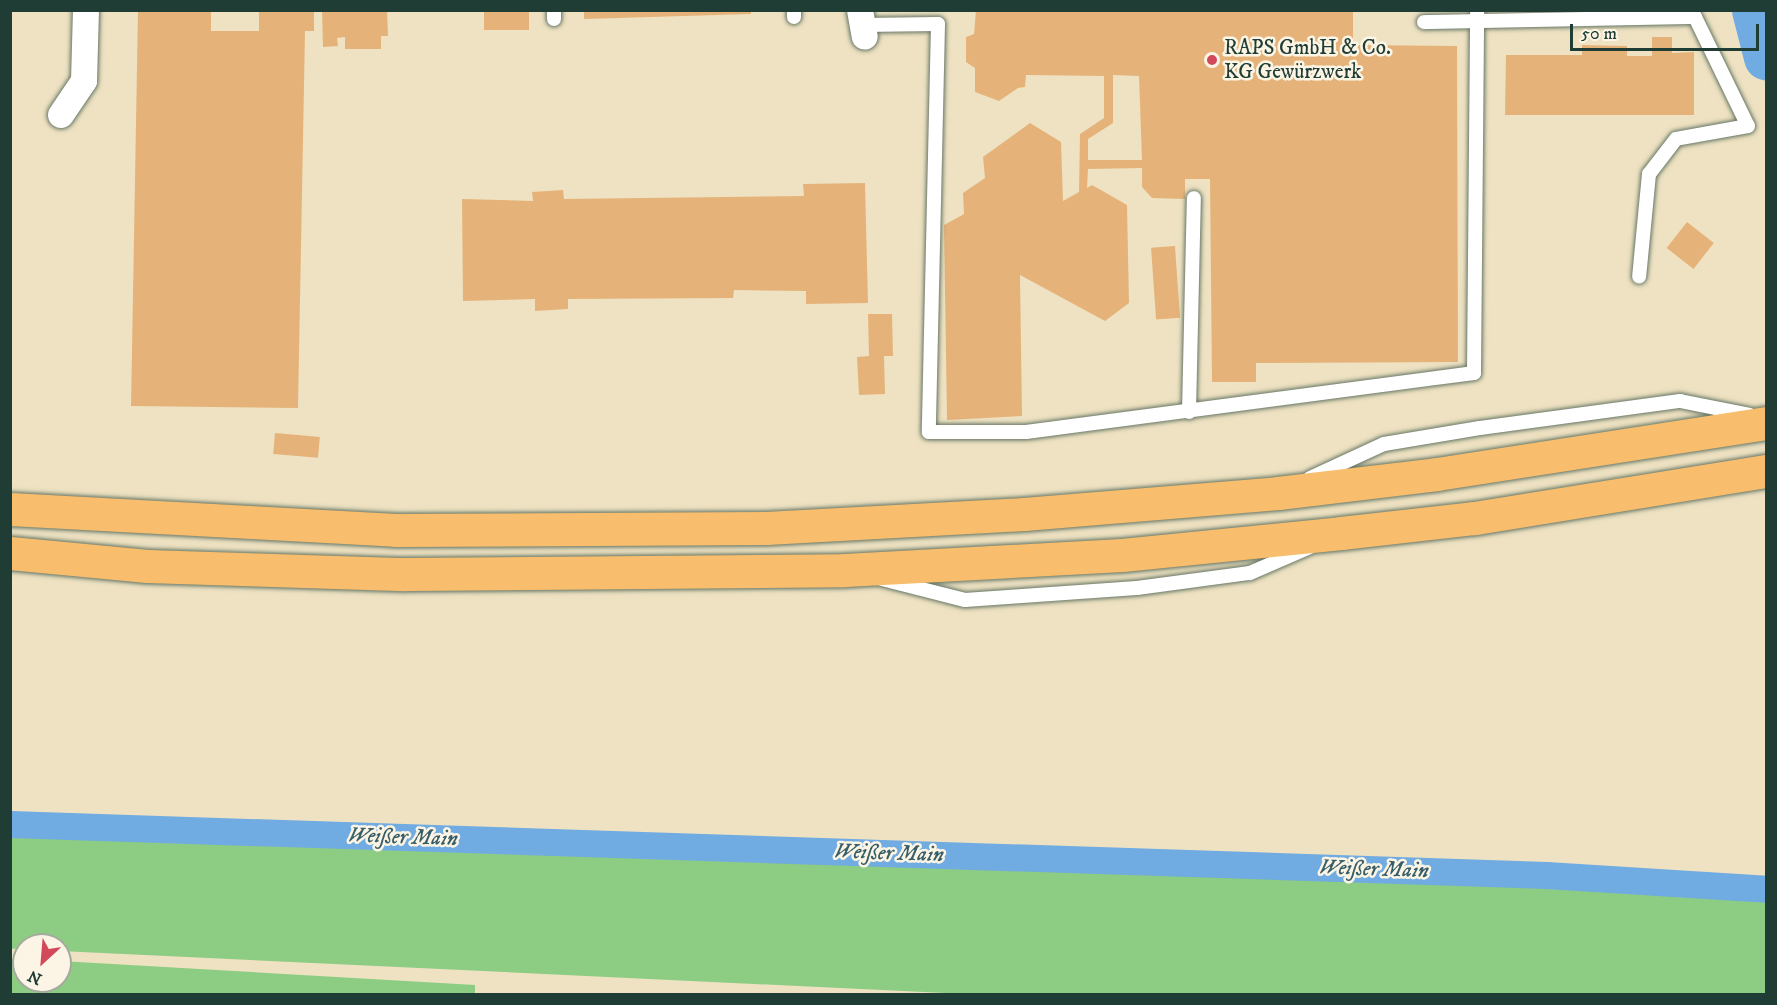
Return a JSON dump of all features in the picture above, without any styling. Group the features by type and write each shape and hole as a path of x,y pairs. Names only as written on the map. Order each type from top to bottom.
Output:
{"highway":[{"path":"10,509 394,530 766,528 1024,514 1278,494 1437,474 1767,421"},
{"path":"10,553 147,566 406,574 845,570 1122,555 1341,533 1475,518 1767,471"}],"street":[{"path":"61,115 84,81 86,10"}],"lane":[{"path":"1424,22 1477,16 1695,16 1748,126 1676,139 1649,174 1639,277"},
{"path":"863,24 938,24 929,432 1026,432 1474,374 1477,16"},
{"path":"1189,412 1194,198"}],"green space":[{"path":"11,828 1766,883 1766,994 966,994 72,952 72,933 12,933 11,949"},
{"path":"10,959 12,959 12,993 72,993 72,962 475,985 475,994 11,994"}],"building":[{"path":"138,10 211,10 211,31 259,31 259,10 314,10 314,31 305,31 298,408 131,406"},
{"path":"322,10 387,10 388,36 381,36 381,49 345,49 345,37 337,38 338,46 323,47"},
{"path":"484,10 529,10 529,30 484,30"},
{"path":"584,10 751,10 751,14 584,19"},
{"path":"976,10 1353,10 1353,45 1457,46 1458,362 1256,363 1256,382 1212,382 1210,179 1185,179 1185,199 1152,198 1142,187 1142,168 1088,169 1087,188 1092,185 1127,205 1129,303 1105,321 1020,275 1022,416 947,420 944,225 964,214 963,193 985,178 983,157 1030,123 1061,142 1063,201 1079,192 1080,134 1104,118 1104,76 1026,75 1025,87 1018,88 999,101 975,92 975,68 966,62 966,37 974,34","holes":["1113,75 1139,76 1142,160 1088,160 1088,139 1113,123"]},
{"path":"1652,37 1672,37 1672,53 1694,52 1694,115 1505,115 1506,55 1582,55 1582,45 1627,46 1627,56 1652,56"},
{"path":"865,183 868,303 806,304 806,291 734,290 733,298 568,299 568,309 535,311 535,299 463,301 462,199 533,201 532,192 563,190 564,199 804,196 803,184"},
{"path":"1687,222 1714,243 1693,269 1667,248"},
{"path":"1175,246 1180,318 1156,319 1151,248"},
{"path":"868,314 892,314 893,356 884,356 885,394 859,395 857,357 869,356"},
{"path":"275,433 320,437 318,458 273,454"}],"waterway":[{"name":"Weißer Main","path":"1754,10 1766,57"},
{"name":"Weißer Main","path":"10,824 1546,875 1766,889"}],"place":[{"name":"RAPS GmbH & Co. KG Gewürzwerk","path":"1212,60"}]}
